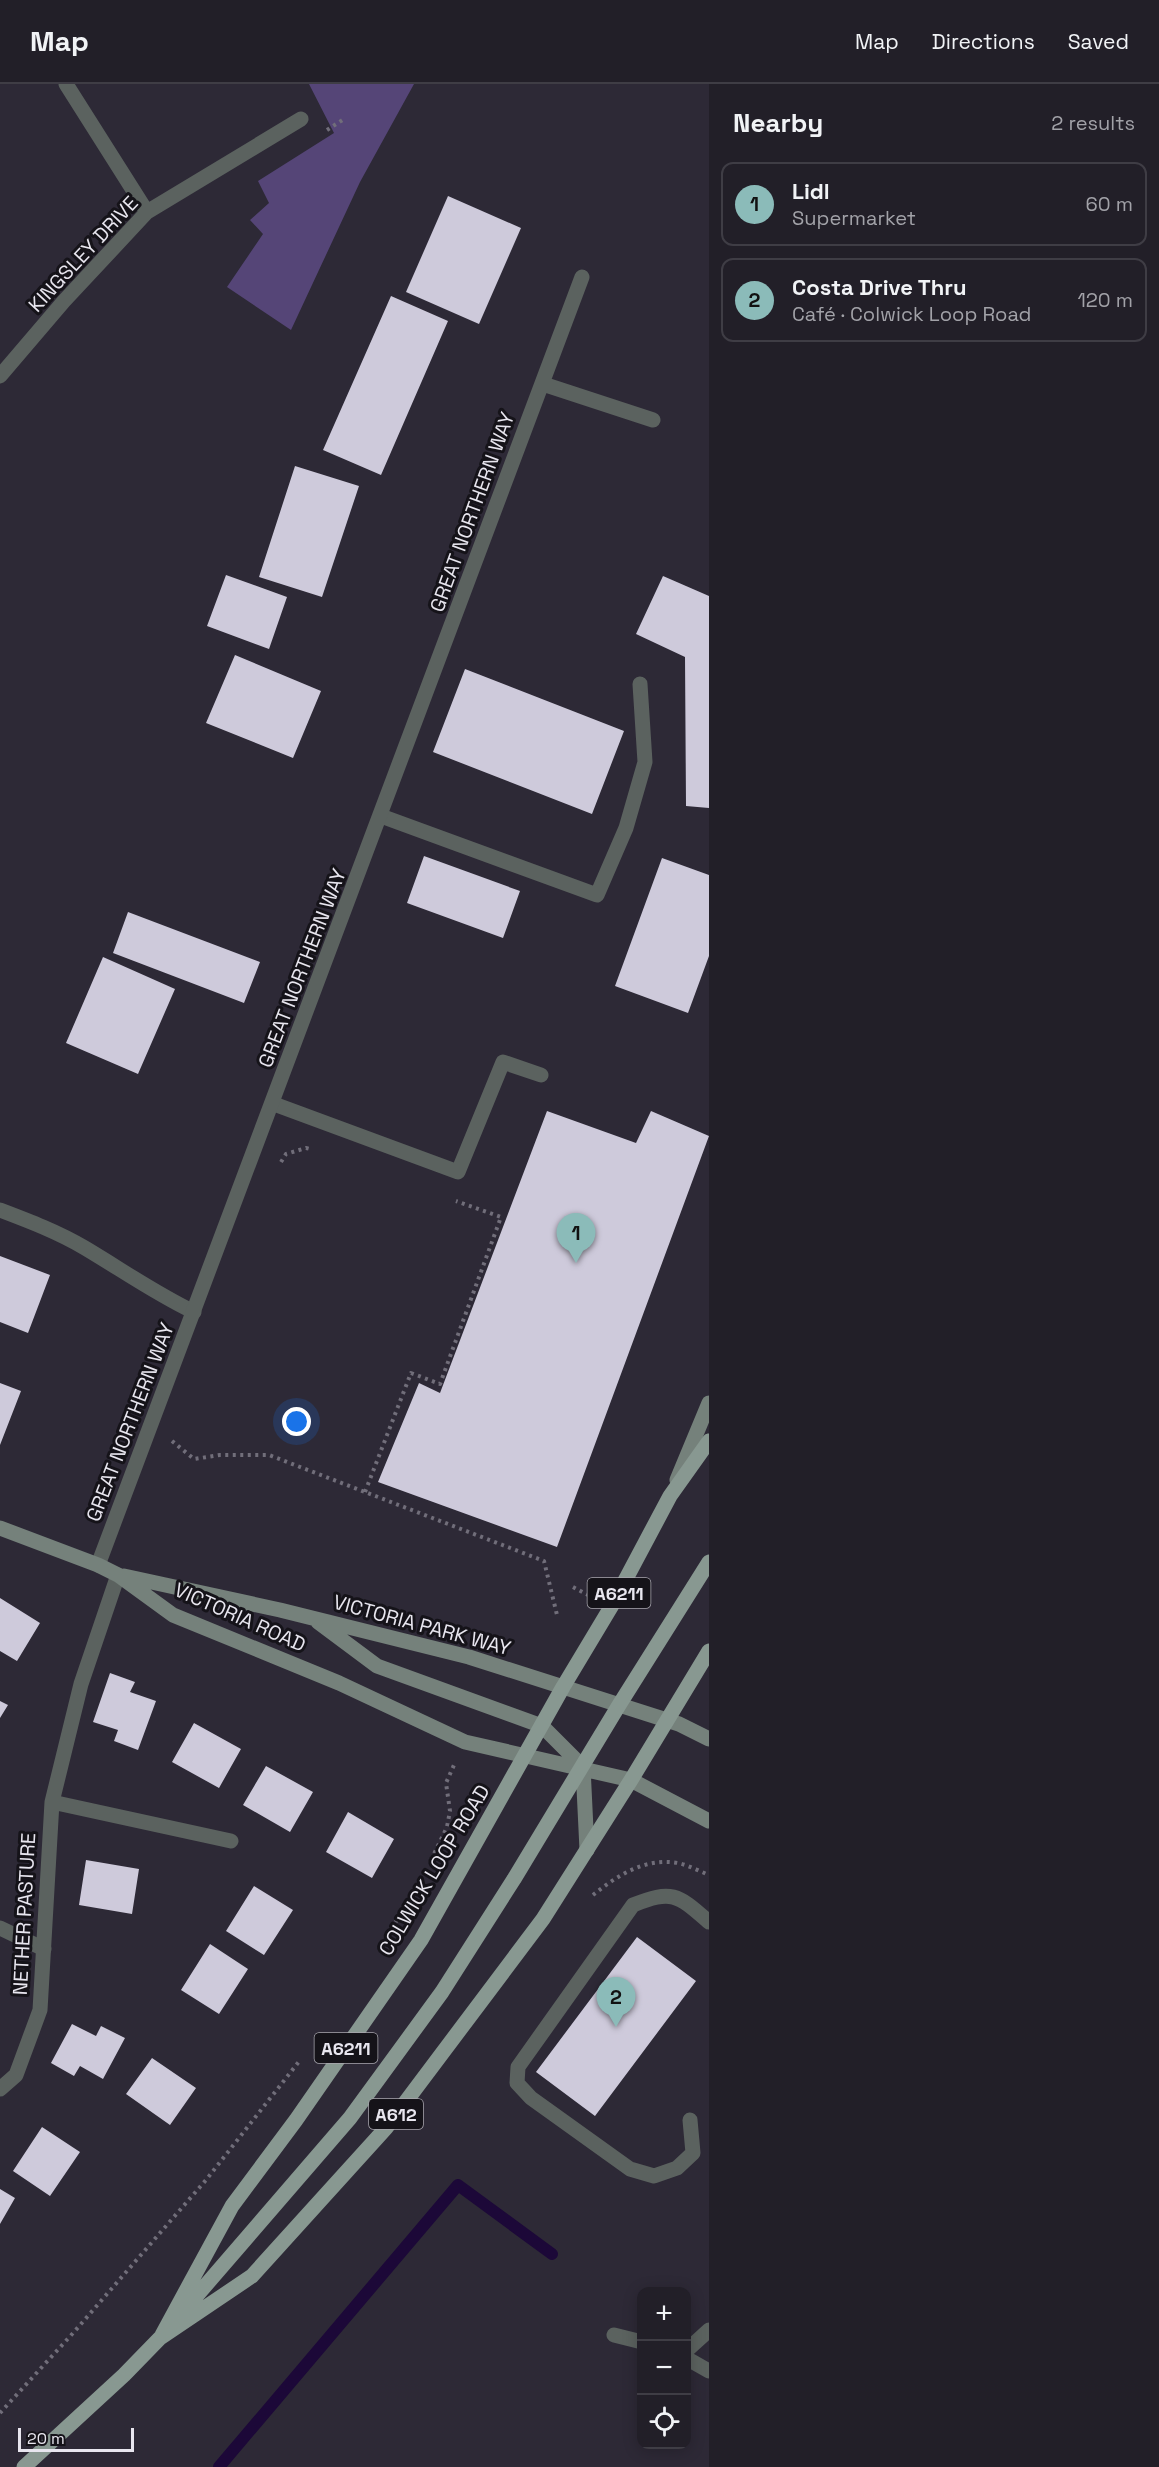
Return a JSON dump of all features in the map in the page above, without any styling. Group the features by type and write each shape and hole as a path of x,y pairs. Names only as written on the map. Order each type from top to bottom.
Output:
{"main road":[{"path":"670,1496 709,1441"},
{"name":"COLWICK LOOP ROAD","path":"160,2338 231,2206 296,2120 421,1940 611,1607 670,1496"},
{"path":"160,2338 350,2118 441,1992 709,1562"},
{"name":"A612","path":"667,1720 709,1651"},
{"name":"COLWICK LOOP ROAD","path":"24,2467 124,2375 160,2338 252,2276 386,2128 543,1919 667,1720"}],"street":[{"path":"66,84 147,212"},
{"name":"KINGSLEY DRIVE","path":"0,376 64,301 147,212 301,118"},
{"name":"GREAT NORTHERN WAY","path":"98,1565 274,1104 582,277"},
{"path":"543,384 653,420"},
{"path":"381,816 597,895 626,828 645,762 640,684"},
{"path":"274,1104 459,1172 502,1062 541,1075"},
{"path":"0,1210 39,1225 84,1248 140,1283 194,1312"},
{"name":"COLWICK LOOP ROAD","path":"670,1496 709,1403"},
{"name":"VICTORIA ROAD","path":"0,1528 98,1565 118,1575 173,1614 339,1683 465,1742 526,1755"},
{"name":"VICTORIA PARK WAY","path":"118,1575 313,1618 469,1657 667,1720 709,1739"},
{"name":"NETHER PASTURE","path":"0,2089 16,2075 40,2010 52,1803 81,1684 118,1575"},
{"path":"313,1618 377,1666 542,1726 583,1767 587,1850"},
{"path":"526,1755 631,1780 709,1821"},
{"path":"52,1803 231,1841"},
{"path":"690,2120 693,2153 677,2168 654,2176 630,2169 531,2098 517,2083 518,2067 633,1905 659,1895 683,1900 709,1922"},
{"path":"0,1928 44,1949"},
{"path":"691,2348 709,2330"},
{"path":"614,2335 638,2341"},
{"path":"691,2360 709,2371"}],"path":[{"path":"276,1171 286,1154 306,1148 315,1150"},
{"path":"365,1492 411,1373 440,1384 501,1217 448,1198"},
{"path":"172,1434 172,1442 194,1459 220,1455 268,1455 544,1561 556,1614"},
{"path":"428,1866 447,1827 450,1811"},
{"path":"383,1942 407,1904"},
{"path":"0,2413 206,2180 303,2057"}],"shaded area":[{"path":"309,84 414,84 360,182 291,330 227,287 263,234 250,220 269,203 258,181 334,133"}],"building":[{"path":"448,196 521,228 479,324 406,292"},
{"path":"391,296 448,321 381,475 323,450"},
{"path":"295,466 359,486 322,597 259,577"},
{"path":"226,575 287,597 269,649 207,626"},
{"path":"663,576 709,596 709,808 686,806 685,657 636,634"},
{"path":"235,655 321,691 293,758 206,723"},
{"path":"465,669 624,731 592,814 433,752"},
{"path":"424,856 520,891 503,938 407,903"},
{"path":"662,858 709,875 709,956 688,1013 615,986"},
{"path":"128,912 260,962 244,1003 113,953"},
{"path":"103,957 175,989 138,1074 66,1043"},
{"path":"547,1111 636,1143 651,1111 709,1136 557,1547 378,1482 419,1383 440,1393"},
{"path":"0,1256 50,1275 28,1333 0,1322"},
{"path":"0,1383 21,1391 0,1445"},
{"path":"0,1598 40,1623 17,1661 0,1651"},
{"path":"110,1673 135,1682 130,1692 156,1701 138,1750 114,1741 118,1730 93,1722"},
{"path":"0,1701 8,1705 0,1718"},
{"path":"194,1723 241,1749 219,1788 172,1762"},
{"path":"266,1766 313,1792 290,1832 243,1805"},
{"path":"348,1812 394,1839 372,1878 326,1852"},
{"path":"86,1860 139,1869 132,1914 79,1905"},
{"path":"254,1886 293,1910 264,1955 226,1931"},
{"path":"637,1937 696,1981 595,2116 536,2072"},
{"path":"210,1944 248,1969 219,2014 181,1990"},
{"path":"72,2024 96,2036 101,2026 125,2038 103,2079 80,2066 74,2076 51,2063"},
{"path":"152,2058 196,2088 170,2125 126,2094"},
{"path":"42,2127 80,2152 50,2196 13,2171"},
{"path":"0,2189 15,2198 0,2224"}],"waterway":[{"path":"219,2467 458,2185 552,2254"}],"place":[{"name":"Lidl","path":"576,1263"},
{"name":"Costa Drive Thru","path":"616,2027"}]}
